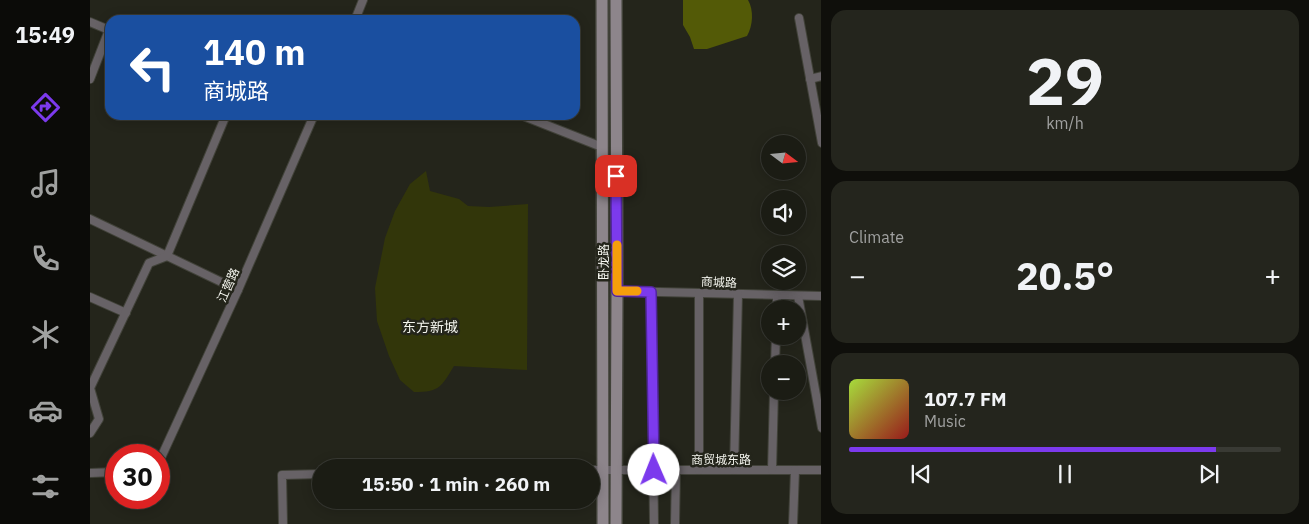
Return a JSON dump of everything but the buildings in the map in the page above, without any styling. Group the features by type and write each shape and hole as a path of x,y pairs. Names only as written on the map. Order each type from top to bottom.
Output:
{"main road":[{"name":"卧龙路","path":"602,0 603,524"},
{"name":"卧龙路","path":"616,0 616,524"}],"street":[{"path":"357,15 363,0"},
{"path":"799,18 820,126"},
{"path":"90,22 105,28"},
{"path":"90,79 105,40"},
{"path":"810,79 821,76"},
{"path":"90,433 98,419 90,388 93,373 126,313 149,263 167,256 224,120"},
{"name":"江营路","path":"167,444 238,290 312,120"},
{"path":"534,120 602,147"},
{"path":"90,219 238,290"},
{"name":"商城路","path":"617,291 821,296"},
{"path":"651,292 654,524"},
{"path":"699,293 699,470"},
{"path":"734,470 738,294"},
{"path":"777,295 777,300"},
{"path":"798,296 821,422"},
{"path":"90,298 126,313"},
{"path":"772,470 774,400"},
{"name":"商贸城东路","path":"603,470 821,470"},
{"path":"675,524 676,470"},
{"path":"793,524 795,470"},
{"path":"90,472 105,472"},
{"path":"283,524 282,475 312,474"}],"green space":[{"path":"683,0 748,0 751,8 751,28 747,36 707,49 694,49 683,25"},
{"path":"426,171 430,191 459,199 468,206 489,207 528,204 527,370 454,366 439,387 423,392 414,392 400,380 389,356 377,321 375,288 385,238 395,211 410,184"}],"slow traffic":[{"path":"617,245 617,291 637,291"}],"district":[{"name":"东方新城","path":"430,327"}],"route":[{"path":"616,176 617,291 651,292 654,470"}]}
